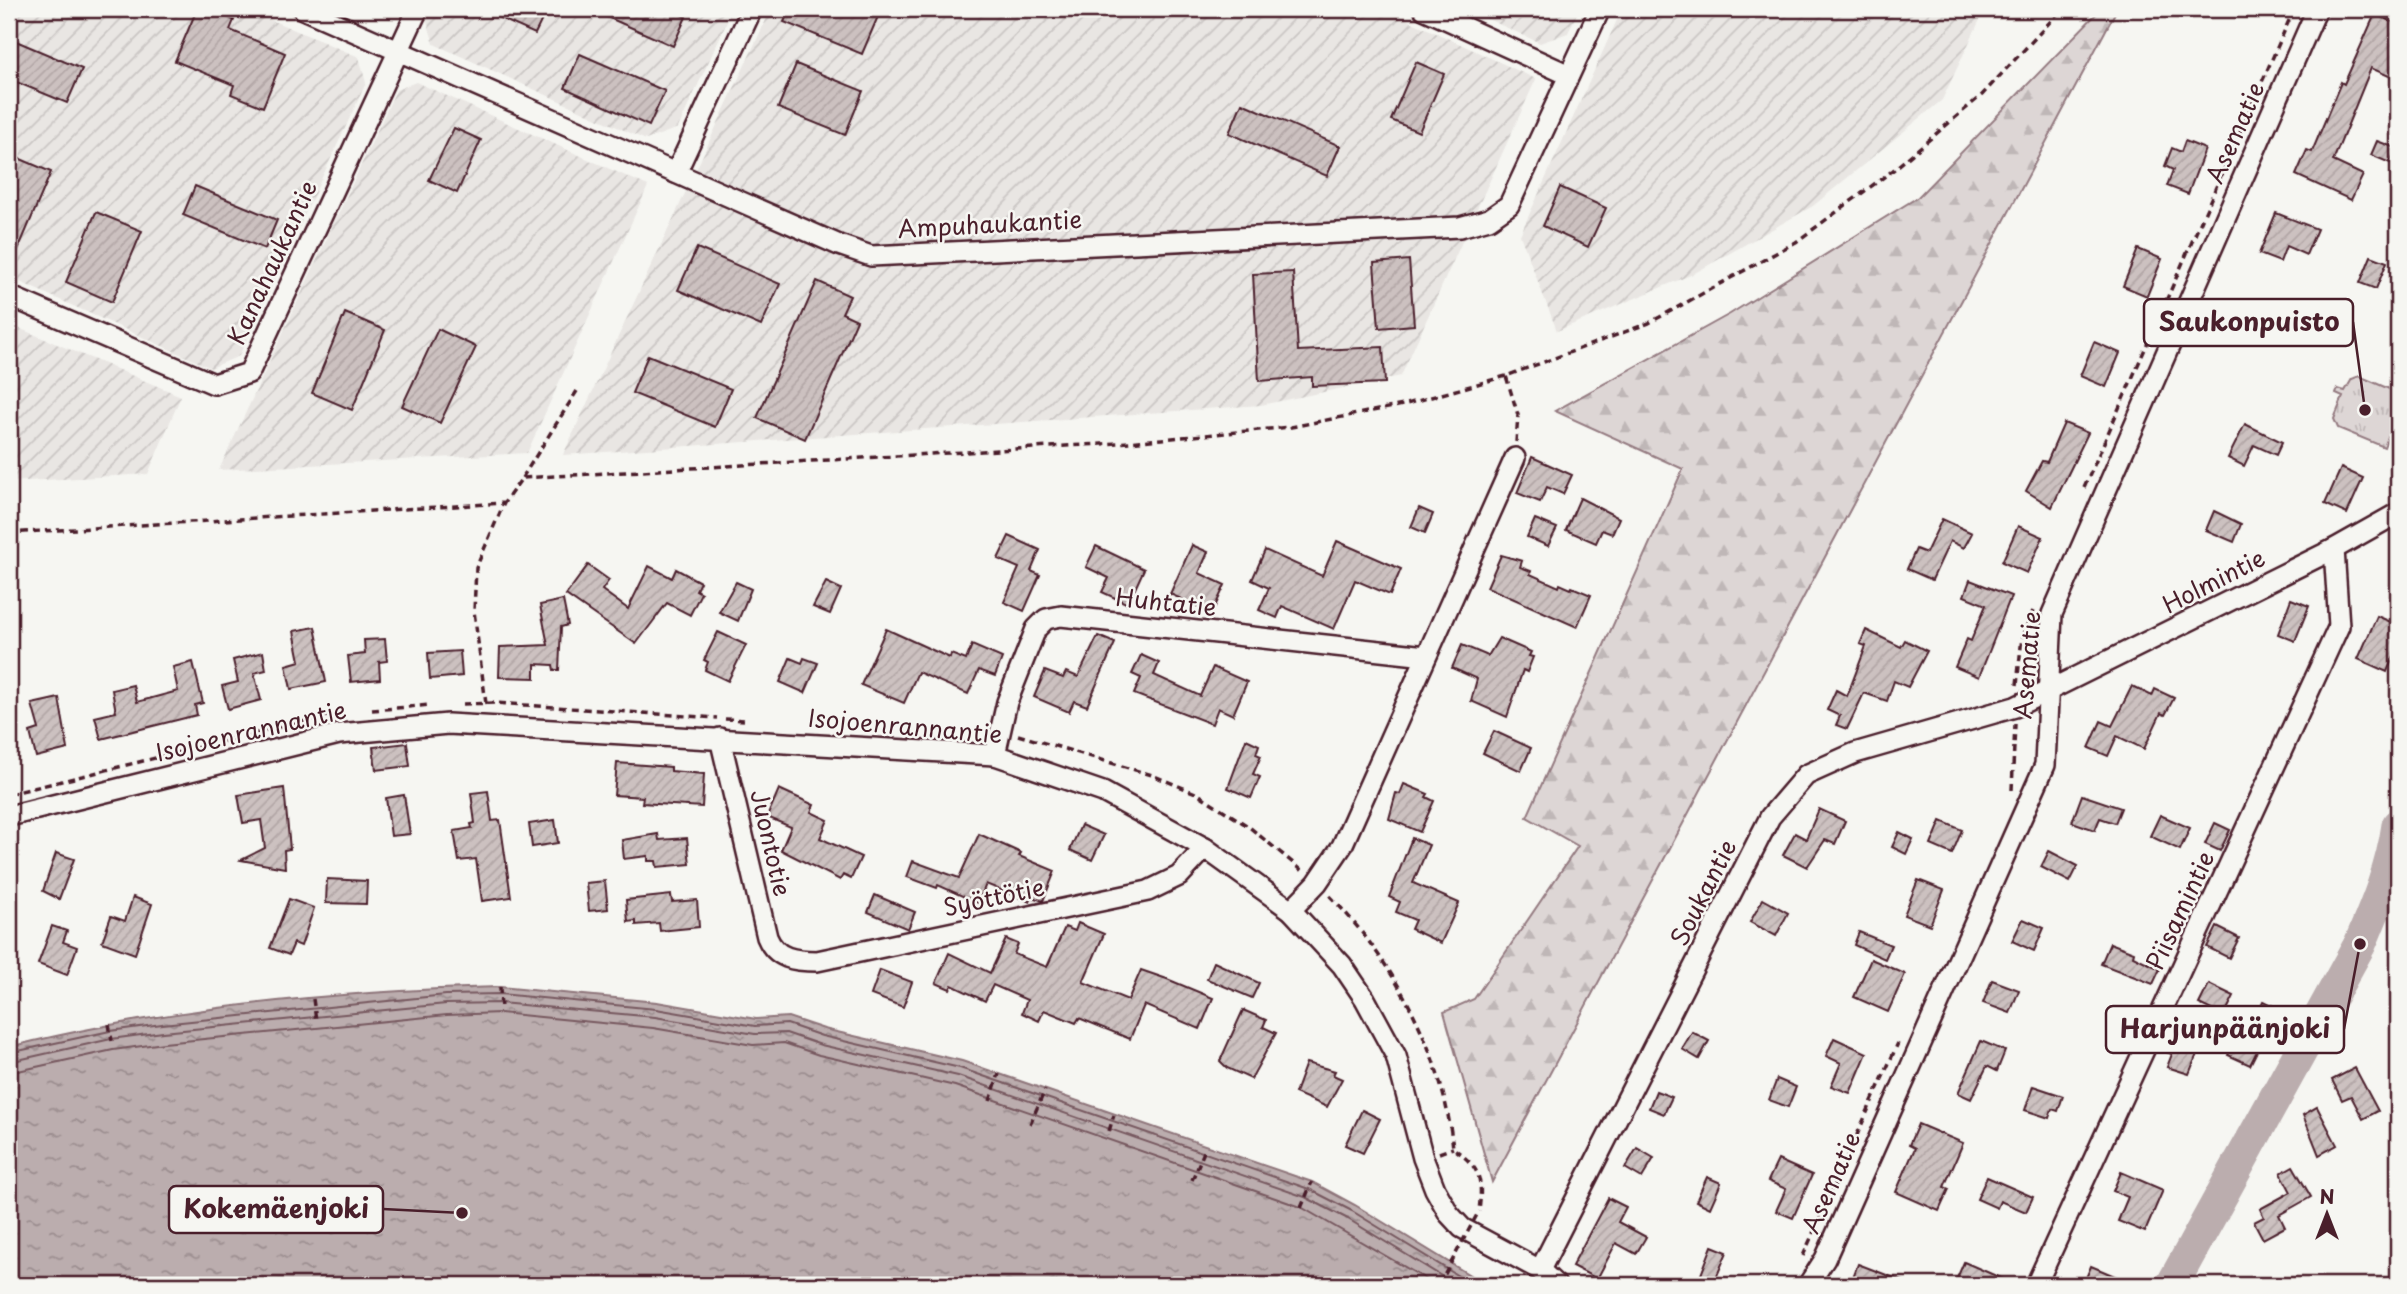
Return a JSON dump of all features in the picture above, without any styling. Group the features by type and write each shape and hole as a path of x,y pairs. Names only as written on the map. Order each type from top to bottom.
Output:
{"street":[{"name":"Ampuhaukantie","path":"303,9 839,246 871,256 1460,227 1489,219 1509,205 1600,9"},
{"name":"Kanahaukantie","path":"9,296 214,384 248,373 418,9"},
{"path":"676,173 752,9"},
{"path":"1424,9 1569,75"},
{"name":"Asematie","path":"1808,1285 1825,1259 2045,765 2052,614 2317,9"},
{"path":"1291,911 1317,883 1342,846 1515,458"},
{"name":"Holmintie","path":"2050,692 2334,549 2398,513"},
{"name":"Piisamintie","path":"2036,1285 2339,626 2334,549"},
{"name":"Huhtatie","path":"995,755 1007,702 1036,629 1046,619 1061,616 1426,656"},
{"name":"Soukantie","path":"1540,1270 1770,817 1805,775 1855,752 2015,707 2050,692"},
{"name":"Isojoenrannantie","path":"9,816 339,734 449,724 995,755 1103,792 1205,848 1291,911 1342,965 1365,999 1396,1056 1423,1158 1449,1214 1462,1228 1540,1270 1556,1285"},
{"name":"Juontotie","path":"720,738 767,937 771,948 780,954"},
{"name":"Syöttötie","path":"780,954 796,961 817,961 1148,891 1180,876 1205,848"}],"path":[{"path":"522,478 1118,443 1291,427 1403,405 1506,376 1649,323 1796,242 1892,171 1982,95 2062,9"},
{"path":"1506,376 1518,415 1515,458"},
{"path":"486,704 474,611 476,568 504,503 577,391"},
{"path":"9,533 504,503"},
{"path":"461,704 758,721"},
{"path":"362,711 437,705"},
{"path":"9,794 179,750 336,715"},
{"path":"1000,733 1029,737 1152,775 1198,794 1248,826 1317,883 1353,920 1397,982 1430,1050 1450,1115 1453,1148 1474,1164 1482,1186 1479,1211 1439,1285"},
{"path":"500,987 501,1011"},
{"path":"313,999 316,1020"},
{"path":"108,1024 112,1041"},
{"path":"990,1101 999,1074"},
{"path":"1030,1124 1045,1090"},
{"path":"1109,1131 1114,1115"},
{"path":"1192,1180 1206,1147"},
{"path":"1301,1208 1312,1182"}],"shaded area":[{"path":"9,9 245,9 359,57 366,83 239,356 211,368 9,277"},
{"path":"430,9 733,9 678,128 646,140 434,44 426,18"},
{"path":"771,9 1384,9 1536,79 1401,376 1261,405 563,455"},
{"path":"1466,9 1579,9 1568,33 1540,43"},
{"path":"1622,9 1985,9 1942,100 1813,206 1693,274 1557,331 1520,235"},
{"path":"416,82 648,186 527,453 219,470 396,90"},
{"path":"9,324 181,396 148,474 9,482"}],"green space":[{"path":"2101,9 2117,9 1492,1182 1444,1012 1474,999 1578,846 1527,817 1683,469 1555,411 1730,314 1918,197"},
{"path":"2359,376 2394,391 2391,429 2384,447 2338,428 2334,419 2343,397 2336,394 2338,389 2345,391 2352,379"}],"water":[{"path":"500,987 657,1002 756,1019 788,1017 824,1029 962,1061 1312,1182 1355,1205 1486,1285 9,1285 9,1047 129,1022 253,1004 315,997"}],"building":[{"path":"197,9 206,9 234,20 230,30 285,53 263,107 231,94 234,85 175,61"},
{"path":"480,9 547,9 535,34"},
{"path":"589,9 668,9 686,17 673,46"},
{"path":"790,9 867,9 879,14 862,54 784,22"},
{"path":"2375,14 2398,24 2398,80 2371,68 2333,161 2363,175 2351,200 2296,175 2307,150 2312,152 2341,82 2344,84"},
{"path":"9,38 82,69 67,103 9,79"},
{"path":"580,54 665,91 649,126 565,88"},
{"path":"1416,62 1444,74 1419,132 1391,120"},
{"path":"796,64 863,91 845,135 778,108"},
{"path":"1242,103 1340,146 1327,176 1229,133"},
{"path":"454,128 481,140 457,193 429,180"},
{"path":"2185,141 2205,149 2188,194 2167,186 2173,170 2165,166 2172,148 2181,152"},
{"path":"2377,141 2396,148 2390,163 2371,155"},
{"path":"9,154 51,172 9,271"},
{"path":"195,186 277,220 265,249 183,215"},
{"path":"1560,187 1606,208 1588,247 1543,226"},
{"path":"96,212 142,231 112,302 66,282"},
{"path":"2276,213 2317,229 2306,255 2286,246 2280,262 2259,254"},
{"path":"697,248 780,284 761,326 678,290"},
{"path":"2138,249 2162,259 2147,296 2123,286"},
{"path":"2371,256 2387,262 2376,289 2360,283"},
{"path":"1409,260 1414,325 1379,328 1374,263"},
{"path":"1293,272 1298,351 1383,347 1385,383 1312,386 1312,377 1259,381 1253,274"},
{"path":"817,281 850,296 842,313 857,320 805,439 757,418"},
{"path":"345,313 385,330 352,410 312,393"},
{"path":"438,329 476,347 440,423 402,406"},
{"path":"2094,342 2120,353 2106,387 2080,376"},
{"path":"648,355 731,389 715,427 632,393"},
{"path":"2064,423 2088,433 2052,507 2026,491 2042,461 2047,462"},
{"path":"2245,424 2282,442 2276,455 2254,445 2244,466 2228,458"},
{"path":"1532,457 1572,475 1563,494 1547,487 1540,502 1517,493"},
{"path":"2341,468 2363,478 2347,514 2325,504"},
{"path":"1580,498 1619,518 1612,534 1602,530 1596,543 1566,530"},
{"path":"1419,508 1433,514 1425,533 1411,527"},
{"path":"2214,511 2241,524 2234,542 2206,530"},
{"path":"1535,519 1557,528 1548,546 1527,537"},
{"path":"1942,519 1972,533 1964,548 1950,541 1932,580 1907,569 1916,549 1926,553"},
{"path":"2018,526 2043,537 2027,573 2002,562"},
{"path":"1009,536 1040,550 1031,571 1040,575 1024,611 1004,602 1019,568 998,559"},
{"path":"1337,541 1401,569 1390,595 1355,580 1334,629 1282,606 1277,618 1259,610 1269,588 1252,580 1265,550 1322,576"},
{"path":"1192,545 1208,552 1199,573 1225,585 1212,613 1170,594"},
{"path":"1096,546 1144,569 1128,604 1102,592 1109,578 1086,567"},
{"path":"1501,555 1522,561 1520,567 1559,587 1560,584 1571,589 1572,587 1591,595 1577,627 1487,587"},
{"path":"588,565 609,580 602,590 628,609 649,566 672,578 676,569 700,582 696,590 701,593 690,615 667,603 636,644 566,595"},
{"path":"1970,580 2011,596 1979,677 1955,667 1967,639 1971,641 1986,605 1964,596"},
{"path":"736,582 751,589 738,621 719,612"},
{"path":"826,582 841,589 830,614 813,607"},
{"path":"2291,599 2309,606 2295,641 2278,634"},
{"path":"563,600 568,625 561,627 559,670 554,670 553,665 535,664 535,678 499,677 500,647 548,645 540,605"},
{"path":"2377,616 2398,625 2398,646 2387,672 2358,659"},
{"path":"315,627 326,682 291,689 286,665 300,661 294,631"},
{"path":"886,629 950,658 951,654 966,660 972,645 1002,658 995,676 979,670 968,694 918,672 904,703 861,685"},
{"path":"1866,630 1901,647 1905,640 1927,651 1908,687 1894,681 1887,701 1864,693 1847,729 1836,725 1840,716 1827,710 1836,690 1847,696 1866,646 1860,644"},
{"path":"718,632 746,645 728,681 705,670 708,662 704,660"},
{"path":"1098,636 1115,643 1087,706 1074,701 1069,712 1034,697 1045,671 1063,678 1066,672 1078,677"},
{"path":"1499,638 1531,652 1529,656 1533,657 1527,672 1523,670 1507,717 1471,701 1477,679 1452,668 1462,645 1488,656"},
{"path":"385,639 387,661 379,662 380,679 351,682 348,656 365,654 364,640"},
{"path":"460,651 462,676 430,679 428,653"},
{"path":"263,652 266,670 254,673 261,700 228,709 222,686 238,682 233,660"},
{"path":"1141,655 1159,663 1154,675 1200,696 1213,667 1247,682 1233,715 1218,708 1212,724 1134,694 1141,678 1132,674"},
{"path":"790,658 802,663 804,658 818,663 805,693 780,682"},
{"path":"193,662 203,703 195,705 197,715 101,739 95,717 116,712 112,690 133,685 137,702 178,691 173,667"},
{"path":"2132,686 2152,696 2155,689 2174,698 2165,715 2161,713 2144,749 2117,736 2108,756 2089,748 2101,721 2112,726"},
{"path":"59,698 68,749 36,757 30,732 39,729 32,704"},
{"path":"1494,731 1531,748 1521,771 1483,753"},
{"path":"1246,739 1259,745 1256,754 1261,756 1253,774 1260,777 1251,798 1228,788"},
{"path":"407,743 410,766 376,770 373,747"},
{"path":"617,763 671,767 671,771 704,774 702,807 642,803 643,797 614,795"},
{"path":"1404,784 1428,794 1426,797 1434,801 1420,832 1389,819 1396,793 1400,794"},
{"path":"284,788 290,849 284,850 285,868 241,860 265,848 261,820 243,823 238,795"},
{"path":"779,789 814,805 811,812 828,820 820,838 861,857 851,879 843,875 840,880 781,850 791,827 767,817"},
{"path":"488,791 492,821 500,820 511,897 482,901 476,859 459,861 454,831 472,828 471,824 475,823 471,793"},
{"path":"404,795 410,834 391,836 386,798"},
{"path":"2082,795 2121,808 2115,823 2100,818 2095,830 2072,822"},
{"path":"1819,809 1845,821 1835,844 1825,840 1807,867 1783,855 1795,833 1806,839"},
{"path":"2160,815 2190,828 2180,850 2150,836"},
{"path":"555,820 558,843 532,847 529,824"},
{"path":"1941,821 1962,830 1952,854 1931,845"},
{"path":"2215,823 2230,830 2220,851 2205,844"},
{"path":"1081,825 1104,835 1092,860 1070,850"},
{"path":"1899,832 1913,839 1906,854 1892,847"},
{"path":"658,834 659,840 687,838 690,864 657,867 656,861 648,861 648,856 624,859 622,840"},
{"path":"979,834 1021,853 1019,856 1055,871 1043,901 1032,897 1030,902 986,884 978,903 938,885 937,888 907,877 913,861 959,878"},
{"path":"1412,838 1429,845 1413,883 1459,903 1441,943 1411,929 1415,920 1396,912 1400,902 1389,897"},
{"path":"2049,851 2078,866 2070,882 2041,867"},
{"path":"56,853 74,859 59,899 43,891"},
{"path":"327,879 367,881 366,904 326,903"},
{"path":"1918,880 1944,890 1930,925 1904,915"},
{"path":"605,881 608,909 589,911 586,883"},
{"path":"671,895 672,902 697,900 699,927 660,931 659,923 636,925 636,921 628,922 626,900"},
{"path":"875,895 915,912 908,929 868,912"},
{"path":"133,897 152,904 135,954 102,942 111,916 125,921"},
{"path":"289,899 314,908 301,946 294,943 289,955 270,948"},
{"path":"1763,899 1788,913 1776,936 1750,922"},
{"path":"2023,919 2044,928 2034,951 2012,941"},
{"path":"1078,923 1104,934 1083,982 1128,1000 1141,970 1167,979 1213,998 1200,1029 1144,1005 1130,1039 1079,1018 1076,1023 1044,1010 1039,1021 1022,1013 1027,1000 993,985 985,1001 952,985 950,989 936,983 949,953 990,973 1006,939 1018,944 1014,954 1047,967 1065,927 1075,931"},
{"path":"52,926 67,931 63,942 77,947 67,975 38,964"},
{"path":"2217,927 2239,938 2229,958 2207,947"},
{"path":"1859,932 1891,945 1885,959 1854,945"},
{"path":"2110,943 2134,952 2133,956 2160,969 2153,984 2101,964"},
{"path":"1871,959 1905,974 1888,1012 1854,997"},
{"path":"1214,962 1259,983 1252,998 1207,979"},
{"path":"880,970 912,982 903,1007 871,995"},
{"path":"1992,980 2019,990 2010,1013 1983,1003"},
{"path":"2209,984 2234,996 2224,1016 2199,1004"},
{"path":"2263,1001 2283,1011 2273,1034 2267,1031 2250,1065 2228,1055 2236,1038 2244,1042"},
{"path":"1243,1010 1266,1020 1263,1027 1276,1033 1251,1079 1227,1068 1220,1061"},
{"path":"2169,1027 2188,1035 2183,1048 2197,1054 2189,1074 2167,1067 2172,1054 2160,1050"},
{"path":"1692,1032 1709,1041 1699,1059 1682,1049"},
{"path":"1834,1038 1867,1053 1850,1093 1831,1086 1841,1063 1826,1056"},
{"path":"1981,1041 2005,1051 1997,1071 1987,1066 1971,1099 1958,1093"},
{"path":"1306,1063 1335,1071 1333,1075 1342,1079 1327,1107 1295,1093"},
{"path":"2355,1068 2378,1111 2363,1119 2351,1096 2342,1100 2332,1080"},
{"path":"1777,1079 1796,1087 1788,1107 1769,1100"},
{"path":"2033,1086 2063,1096 2058,1111 2052,1109 2049,1118 2025,1110"},
{"path":"1656,1091 1672,1097 1664,1114 1649,1108"},
{"path":"2317,1107 2337,1145 2319,1155 2303,1115"},
{"path":"1362,1110 1380,1119 1363,1153 1345,1145"},
{"path":"1918,1124 1963,1143 1944,1187 1949,1189 1939,1211 1896,1192 1915,1148 1909,1145"},
{"path":"1637,1148 1654,1158 1642,1178 1625,1168"},
{"path":"1778,1160 1812,1175 1793,1218 1776,1211 1786,1189 1768,1181"},
{"path":"2293,1166 2311,1197 2279,1215 2285,1227 2263,1239 2254,1222 2264,1217 2260,1209 2291,1192 2281,1173"},
{"path":"2121,1172 2163,1190 2145,1232 2118,1221 2128,1197 2113,1191"},
{"path":"1707,1177 1721,1183 1710,1208 1696,1201"},
{"path":"1987,1177 2033,1197 2026,1212 2000,1201 1997,1208 1977,1199"},
{"path":"1608,1198 1626,1207 1618,1222 1646,1237 1636,1254 1616,1243 1597,1279 1572,1266"},
{"path":"1712,1246 1727,1252 1713,1285 1697,1285"},
{"path":"1964,1262 2017,1285 1954,1285"},
{"path":"1858,1264 1910,1284 1910,1285 1850,1285"},
{"path":"2091,1266 2136,1285 2083,1285"}],"waterway":[{"path":"2172,1285 2360,944 2388,871 2398,825"}],"place":[{"name":"Saukonpuisto","path":"2365,410"},
{"name":"Harjunpäänjoki","path":"2360,944"},
{"name":"Kokemäenjoki","path":"462,1213"}]}
